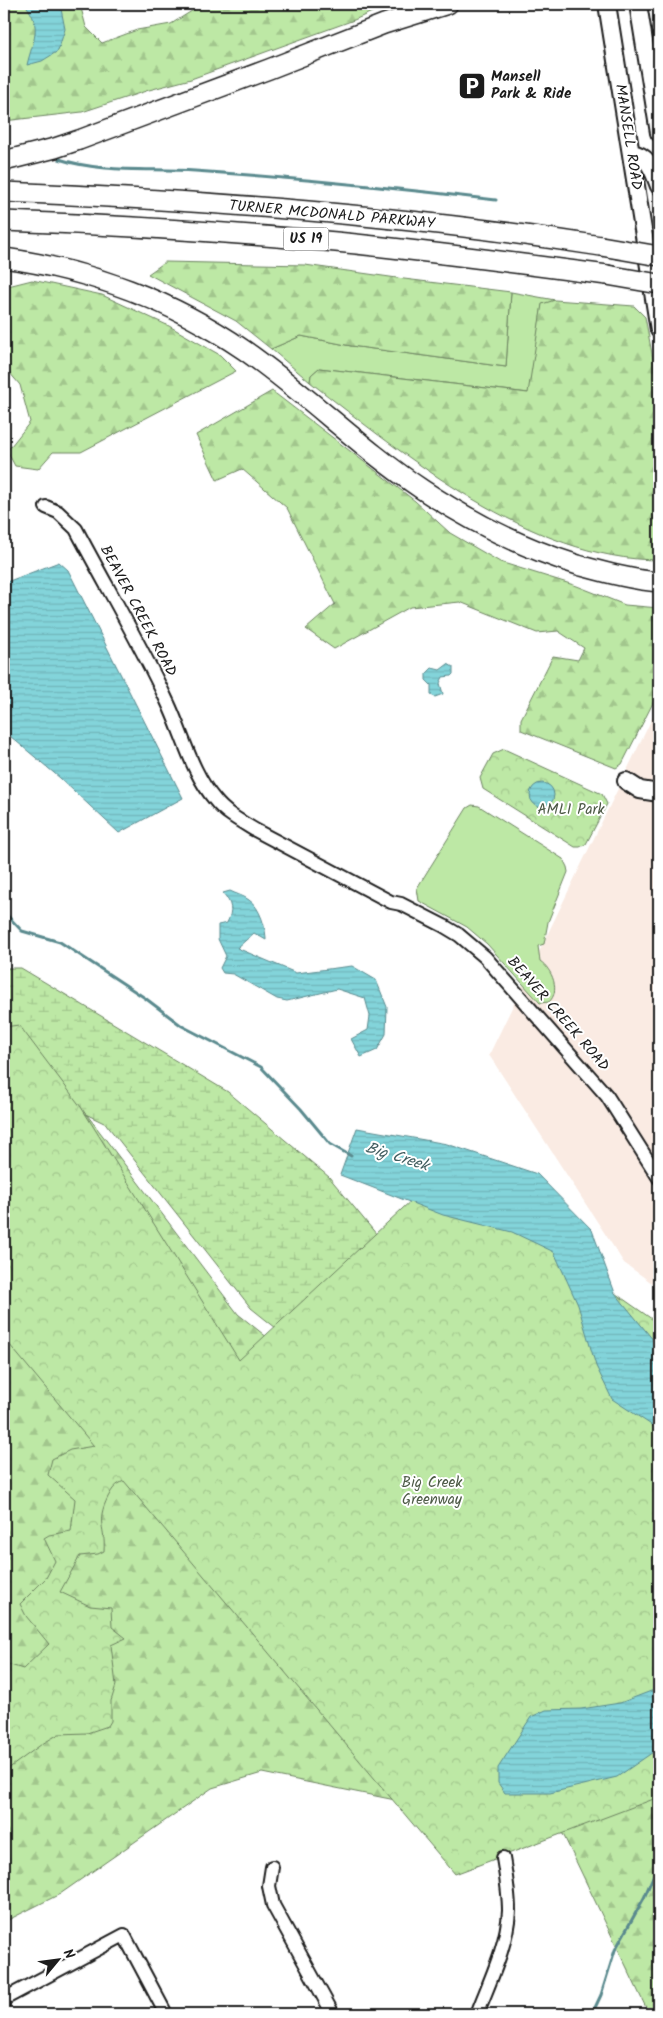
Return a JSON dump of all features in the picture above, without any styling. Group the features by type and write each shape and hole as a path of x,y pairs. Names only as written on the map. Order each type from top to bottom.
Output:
{"highway":[{"path":"4,161 79,140 269,70 384,24 448,4"},
{"name":"TURNER MCDONALD PARKWAY","path":"4,192 146,199 286,209 469,228 659,256"},
{"name":"TURNER MCDONALD PARKWAY","path":"4,221 168,229 280,237 391,248 607,275 659,284"},
{"path":"4,258 51,266 101,280 175,310 210,328 244,350 411,481 460,513 516,541 560,559 600,571 658,582"}],"main road":[{"name":"MANSELL ROAD","path":"607,4 659,330"},
{"name":"MANSELL ROAD","path":"638,4 659,134"},
{"path":"630,153 639,154 646,159 659,186"},
{"path":"626,781 640,790 659,793"}],"street":[{"name":"BEAVER CREEK ROAD","path":"46,507 58,512 76,529 166,699 185,742 193,768 216,802 235,818 391,902 401,904 459,935 485,957 607,1096 659,1178"},
{"path":"477,2014 501,1950 507,1928 509,1895 503,1858"},
{"path":"272,1867 269,1886 273,1905 332,2014"},
{"path":"4,1999 124,1935 166,2014"}],"shaded area":[{"path":"659,704 659,1288 624,1263 489,1055"}],"green space":[{"path":"5,4 80,4 86,27 102,43 137,30 171,24 203,4 390,4 354,20 191,79 149,90 82,112 4,121"},
{"path":"165,262 305,265 511,292 506,367 351,346 301,336 271,349 236,321 148,274"},
{"path":"32,280 102,295 169,326 220,355 236,371 81,452 53,452 38,469 15,466 7,451 30,422 20,385 4,366 4,287"},
{"path":"511,292 555,300 542,305 529,393 319,368 311,375 310,382 271,349 301,336 351,346 506,367"},
{"path":"555,300 634,306 645,317 659,390 659,560 611,555 564,543 518,523 473,499 429,471 310,382 311,375 319,368 528,393 542,304"},
{"path":"272,391 415,501 450,533 500,562 577,586 625,605 659,608 659,691 622,764 616,768 521,730 521,719 553,656 578,660 584,648 558,631 537,633 460,602 410,607 334,649 306,629 335,604 287,508 242,469 217,480 196,435"},
{"name":"AMLI Park","path":"504,749 602,794 607,804 586,844 575,847 483,789 480,778 493,754"},
{"path":"472,805 479,806 563,859 567,867 568,872 548,922 544,944 538,946 540,961 548,969 554,980 553,997 549,1002 540,1003 487,944 467,927 419,901 417,888 467,808"},
{"path":"4,968 21,968 228,1092 329,1177 416,1282 421,1444 251,1308 106,1124 4,1074"},
{"name":"Big Creek Greenway","path":"19,1025 81,1107 239,1360 442,1172 659,1324 659,1797 455,1874 124,1481 113,1489 102,1513 104,1551 98,1554 80,1556 60,1592 90,1606 111,1608 112,1627 126,1638 111,1645 116,1685 111,1701 111,1721 108,1726 87,1733 59,1734 8,1769 4,1777 4,1663 23,1669 49,1644 26,1616 20,1604 46,1578 55,1561 44,1538 49,1535 71,1531 75,1499 48,1475 52,1459 70,1450 94,1446 4,1338 4,1027"},
{"name":"Big Creek Greenway","path":"81,1107 238,1314 479,1507 659,1596 659,2014 649,2014 563,1834 262,1773 212,1788 60,1894 4,1922 4,1145"}],"water":[{"path":"25,4 60,4 65,29 58,51 42,61 27,65 34,41 35,27 34,20"},
{"path":"59,562 68,570 183,798 119,833 60,778 4,731 4,583"},
{"path":"448,664 453,667 453,674 443,677 440,683 443,694 435,697 431,695 431,685 426,680 426,674 432,668 440,670"},
{"path":"542,783 551,786 554,795 551,804 542,807 533,804 530,795 533,786"},
{"path":"230,891 245,897 253,903 262,918 266,935 266,940 254,933 237,948 296,973 352,966 376,980 387,1007 386,1034 377,1050 361,1057 351,1039 368,1030 370,1016 365,998 337,989 287,1001 277,999 233,974 223,973 220,968 226,956 218,939 218,925 227,923 229,918 231,907 223,893"},
{"path":"357,1128 447,1144 537,1174 592,1230 615,1293 659,1345 659,1430 612,1399 596,1366 578,1305 554,1252 512,1232 443,1215 340,1175"},
{"path":"659,1688 659,1748 617,1777 550,1793 505,1793 498,1783 498,1768 531,1717 546,1710 581,1709 620,1703"}],"waterway":[{"path":"59,159 109,168 195,171 270,177 496,200"},
{"name":"Big Creek","path":"4,912 22,931 60,942 145,998 182,1026 261,1067 301,1109 330,1144 351,1156"},
{"path":"592,2014 601,1995 615,1950 644,1898 657,1867 659,1856"}],"place":[{"name":"Mansell Park & Ride","path":"472,86"}]}
